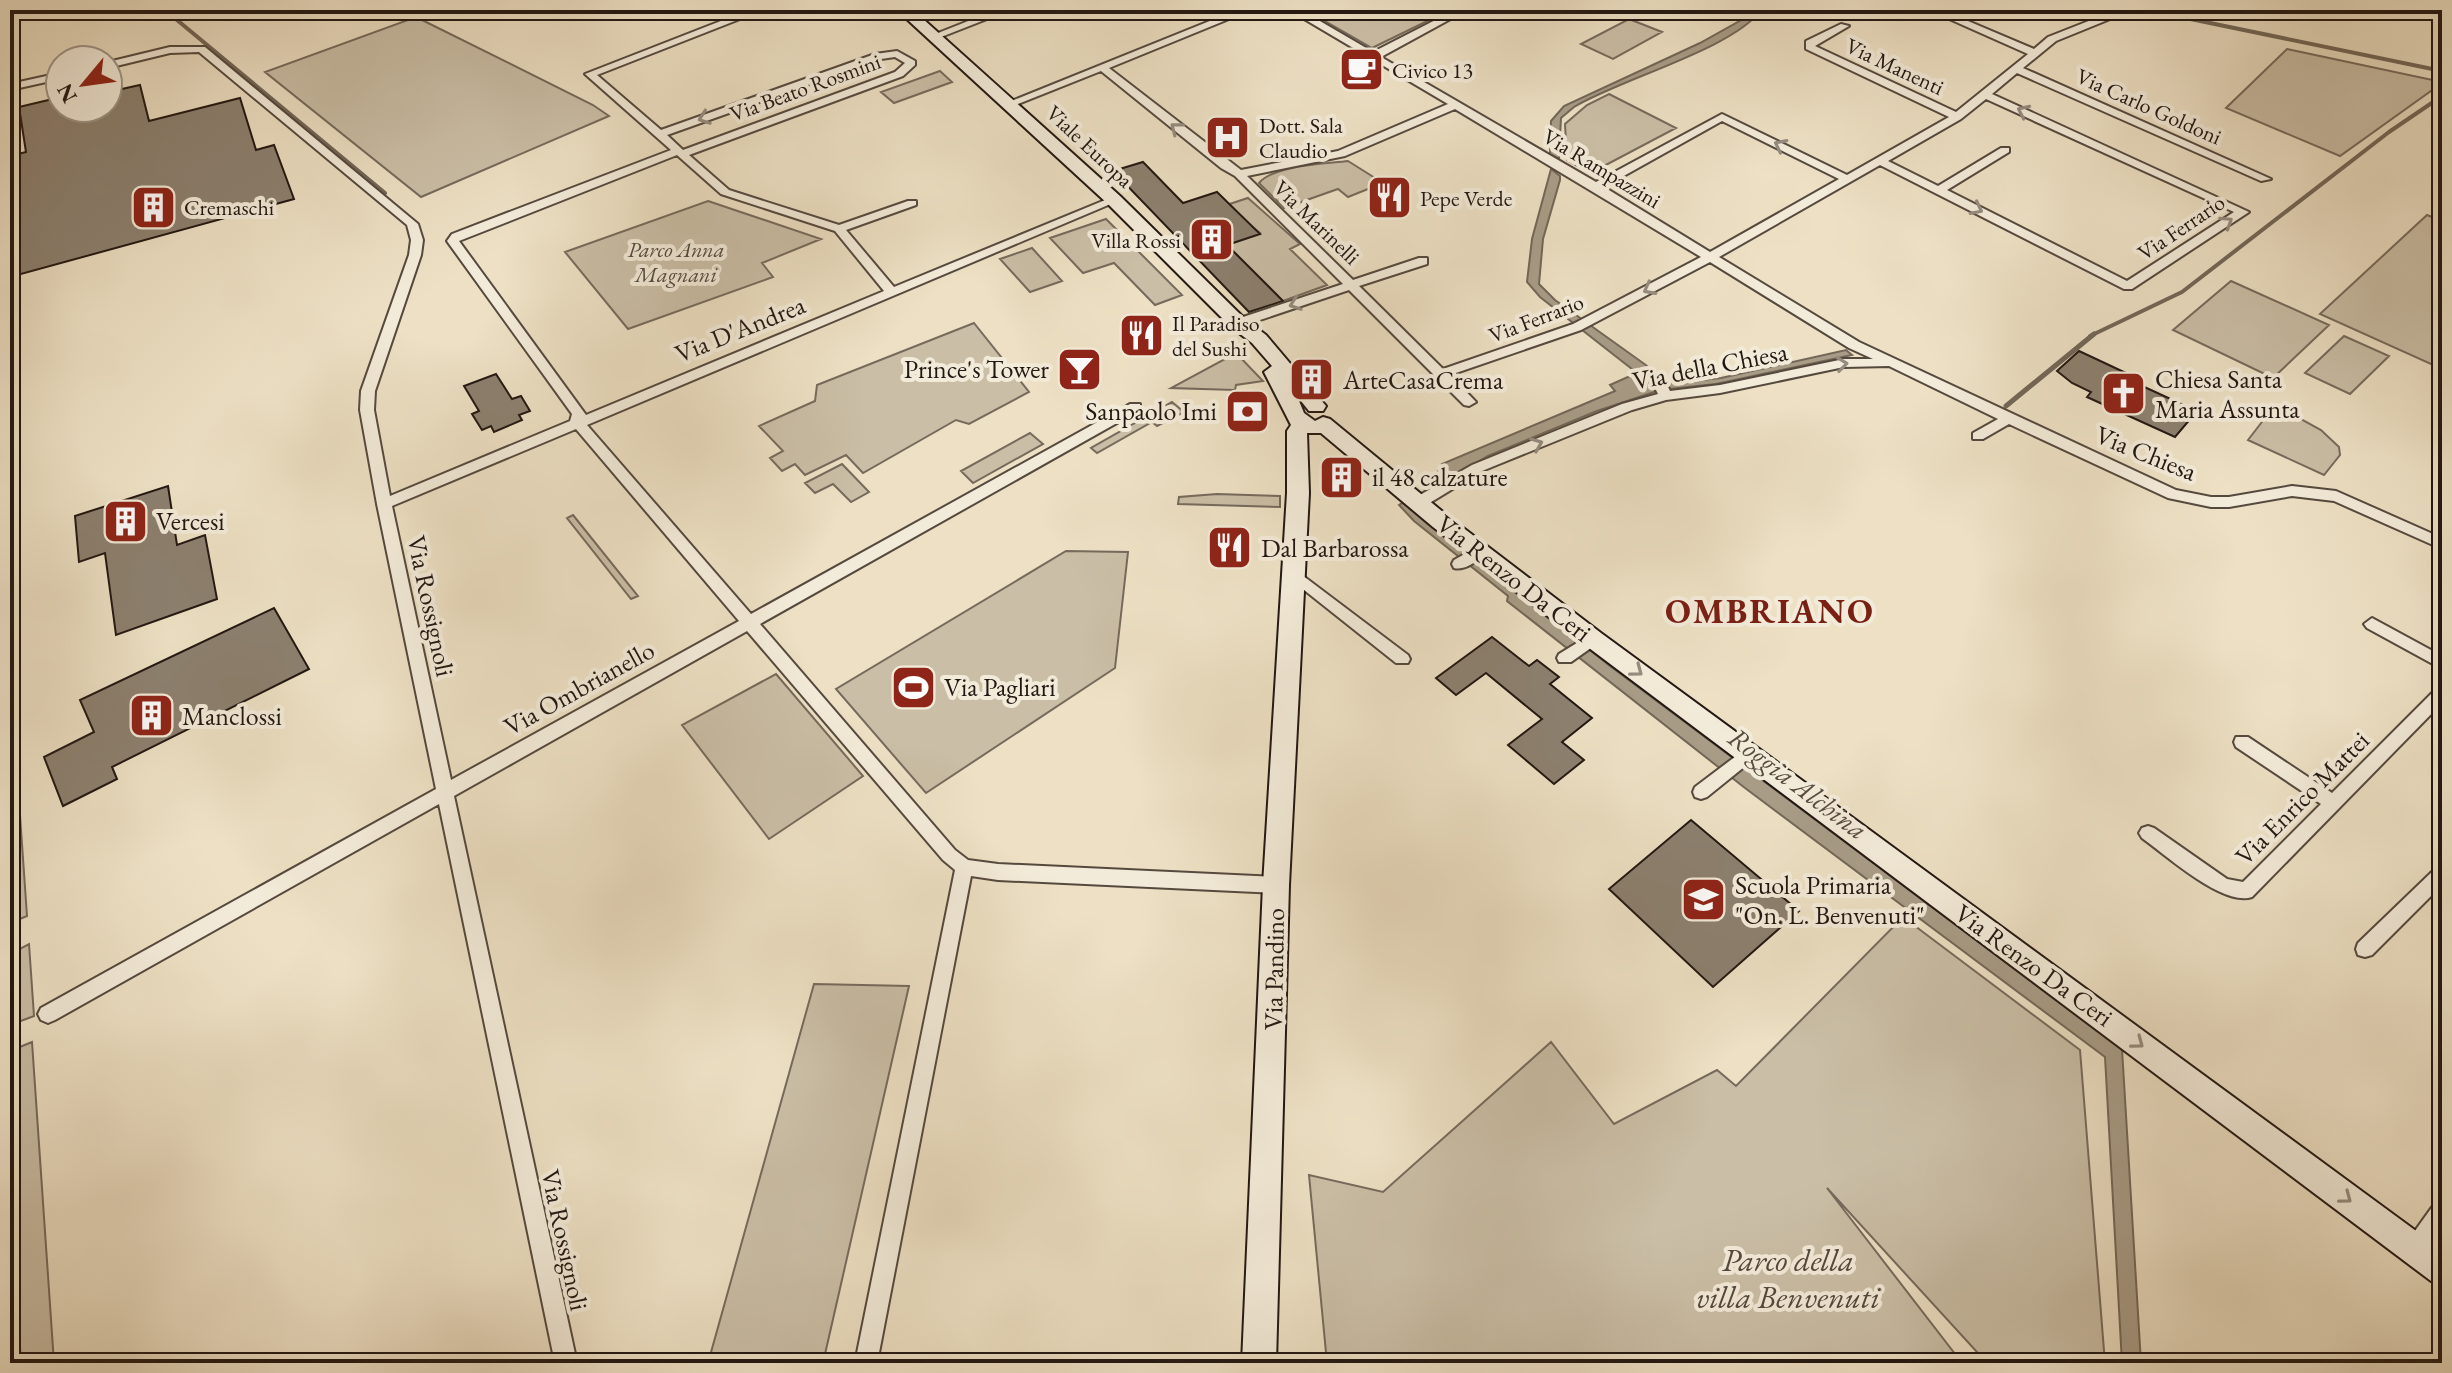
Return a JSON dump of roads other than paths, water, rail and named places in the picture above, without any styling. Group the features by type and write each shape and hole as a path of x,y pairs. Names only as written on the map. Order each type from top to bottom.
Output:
{"street":[{"path":"553,10 560,13 569,10"},
{"path":"758,10 590,74 725,192 839,229 891,292"},
{"name":"Viale Europa","path":"904,10 1114,200 1238,323 1247,343 1308,417"},
{"path":"933,37 1005,10"},
{"path":"1009,104 1104,69 1246,10"},
{"name":"Via Rampazzini","path":"1294,10 1888,363"},
{"path":"1372,57 1462,10"},
{"path":"1934,10 2035,53"},
{"path":"1882,162 1957,117 2052,39 2117,13"},
{"name":"Via Manenti","path":"1844,26 1810,43 1815,50 1957,117"},
{"name":"Via Rossignoli","path":"124,61 170,50 201,49 412,224 417,240 415,255 368,391 367,410 384,504 566,1363"},
{"name":"Via Beato Rosmini","path":"660,134 879,56 897,54 909,58 911,63 899,74 680,152"},
{"name":"Via Marinelli","path":"1104,69 1213,157 1239,174 1469,402"},
{"name":"Via Carlo Goldoni","path":"2016,69 2265,179"},
{"path":"10,87 44,80"},
{"name":"Via Ferrario","path":"1441,374 1588,321 1882,162 2128,286 2243,212 1986,95"},
{"path":"1239,174 1341,154 1455,105"},
{"path":"1596,187 1722,117 1849,180"},
{"path":"1939,190 2005,150"},
{"path":"680,152 456,236 453,241 579,414 577,422 949,855 964,867 998,872 1276,885"},
{"name":"Via D'Andrea","path":"384,504 1114,200"},
{"path":"839,229 912,203"},
{"name":"Via Marinelli","path":"1352,285 1423,261"},
{"path":"1238,323 1352,285"},
{"name":"Via della Chiesa","path":"1418,503 1477,468 1627,407 1666,396 1735,386 1844,363 1888,363"},
{"name":"Via Chiesa","path":"1888,363 2157,488 2192,499 2229,502 2308,490 2348,501 2442,544"},
{"path":"1725,373 1735,386"},
{"path":"1657,378 1666,396"},
{"name":"Via Ombrianello","path":"48,1014 1135,407"},
{"name":"Via Renzo Da Ceri","path":"1308,417 1418,503 1469,557 1593,639 1744,757 2442,1270"},
{"name":"Via Pandino","path":"1259,1363 1276,885 1294,574 1297,431 1308,417"},
{"path":"1978,436 2007,419"},
{"path":"1294,574 1402,659"},
{"path":"2372,624 2442,663"},
{"path":"1565,658 1593,639"},
{"name":"Via Enrico Mattei","path":"2148,833 2223,886 2246,891 2442,693"},
{"path":"2242,742 2333,803"},
{"path":"1701,792 1744,757"},
{"path":"866,1363 964,867"},
{"path":"2365,949 2440,878"},
{"path":"2413,1249 2442,1210"}],"waterway":[{"path":"165,10 385,193"},
{"path":"2147,10 2442,71"},
{"path":"2094,334 2182,292 2389,132 2442,96"},
{"path":"2006,406 2094,334"},
{"path":"2090,336 2094,334"}],"place":[{"name":"Civico 13","path":"1361,70"},
{"name":"Dott. Sala Claudio","path":"1228,138"},
{"name":"Pepe Verde","path":"1389,198"},
{"name":"Cremaschi","path":"153,207"},
{"name":"Villa Rossi","path":"1212,240"},
{"name":"Il Paradiso del Sushi","path":"1141,336"},
{"name":"Prince's Tower","path":"1080,369"},
{"name":"ArteCasaCrema","path":"1312,380"},
{"name":"Chiesa Santa Maria Assunta","path":"2124,394"},
{"name":"Sanpaolo Imi","path":"1248,411"},
{"name":"il 48 calzature","path":"1341,477"},
{"name":"Vercesi","path":"125,521"},
{"name":"Dal Barbarossa","path":"1230,548"},
{"name":"Via Pagliari","path":"913,687"},
{"name":"Manclossi","path":"151,716"},
{"name":"Scuola Primaria \"On. L. Benvenuti\"","path":"1704,900"}],"district":[{"name":"OMBRIANO","path":"1770,611"}],"park label":[{"name":"Parco Anna Magnani","path":"676,262"},
{"name":"Parco della villa Benvenuti","path":"1788,1278"}],"water label":[{"name":"Roggia Alchina","path":"1798,783"}]}
